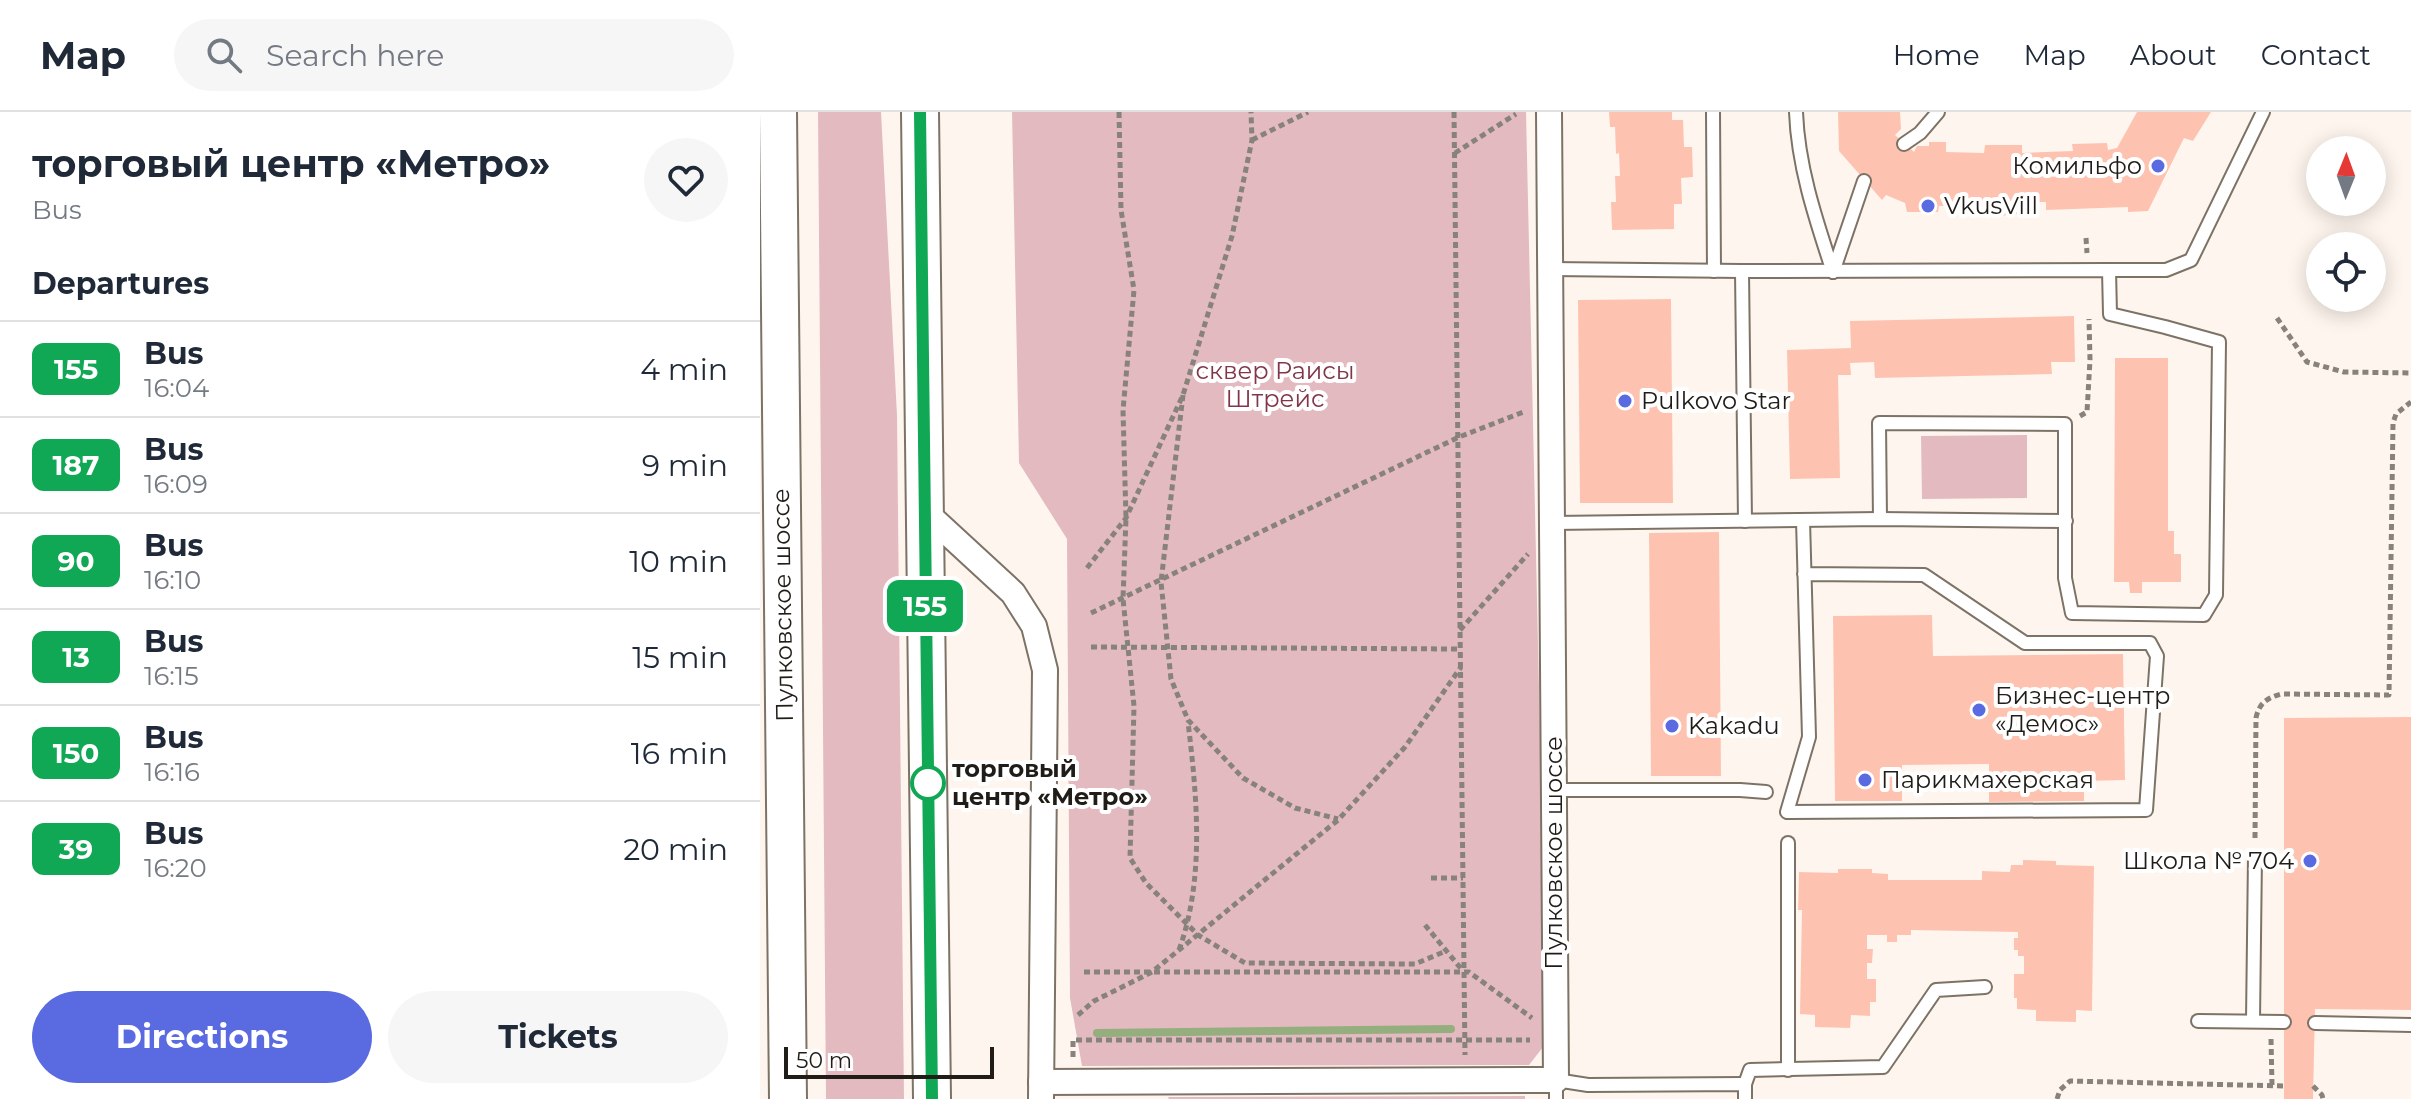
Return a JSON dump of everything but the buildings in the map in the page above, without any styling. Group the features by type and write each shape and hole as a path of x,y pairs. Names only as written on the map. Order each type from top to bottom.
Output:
{"main road":[{"name":"Пулковское шоссе","path":"778,112 788,1099"},
{"path":"920,112 932,1099"}],"street":[{"name":"Пулковское шоссе","path":"1549,112 1556,1089"},
{"path":"924,511 1013,593 1034,626 1045,670 1041,1090 1466,1080 1556,1089"}],"lane":[{"path":"1713,112 1714,271"},
{"path":"1796,112 1796,129 1812,209 1833,272"},
{"path":"1904,144 1920,133 1938,112"},
{"path":"1550,269 1833,272 2166,270 2191,260 2263,112"},
{"path":"1833,272 1864,181"},
{"path":"1880,519 1879,423 2065,424 2065,578 2072,613 2204,615 2216,595 2219,342 2110,314 2109,270"},
{"path":"1742,271 1745,521"},
{"path":"1552,528 1803,520 2066,521"},
{"path":"1803,520 1804,574 1809,737 1787,812 2146,810 2157,656 2150,643 2025,643 1924,575 1804,574"},
{"path":"1554,790 1766,792"},
{"path":"1788,843 1788,1070"},
{"path":"2253,1021 2255,856"},
{"path":"1745,1099 1745,1084 1750,1070 1883,1067 1936,990 1985,987"},
{"path":"2198,1021 2278,1022"},
{"path":"2315,1023 2411,1025"},
{"path":"1556,1089 1588,1085 1745,1084"}],"path":[{"path":"1119,112 1121,210 1134,290 1123,410 1126,518 1123,599 1134,706 1130,858 1146,883 1198,935 1245,963 1415,964 1446,951"},
{"path":"1087,568 1126,518 1183,395 1232,236 1252,140 1251,112"},
{"path":"1252,140 1308,112"},
{"path":"1454,112 1466,1080"},
{"path":"1455,153 1516,114"},
{"path":"2065,424 2087,412 2090,360 2086,238"},
{"path":"2277,318 2307,362 2344,372 2411,373"},
{"path":"1178,951 1188,923 1195,862 1196,792 1188,720 1171,679 1161,582 1183,395"},
{"path":"2255,856 2258,707 2269,697 2281,694 2389,695 2393,423 2396,414 2411,402"},
{"path":"1091,613 1459,437 1530,409"},
{"path":"1460,631 1552,528"},
{"path":"1091,647 1460,649"},
{"path":"1078,1015 1094,1001 1152,972 1338,820 1405,747 1461,667"},
{"path":"1188,720 1243,778 1295,808 1338,820"},
{"path":"1431,878 1463,878"},
{"path":"1425,925 1464,972"},
{"path":"1084,972 1469,972 1542,1025 1555,1040"},
{"path":"2272,1086 2278,1022"},
{"path":"1073,1040 1555,1040"},
{"path":"2057,1099 2060,1090 2070,1081 2284,1086"},
{"path":"2313,1086 2323,1099"}],"green space":[{"path":"818,112 881,112 897,415 904,1099 826,1099"},
{"name":"сквер Раисы Штрейс","path":"1012,112 1526,112 1547,1042 1529,1065 1082,1066 1070,998 1067,539 1019,463"},
{"path":"2027,435 2027,498 1922,499 1921,436"},
{"path":"1525,1096 1525,1099 1168,1097"}],"waterway":[{"path":"1097,1033 1451,1029"}],"bus line":[{"name":"155","path":"920,112 932,1099"}],"place":[{"name":"Комильфо","path":"2158,166"},
{"name":"VkusVill","path":"1928,206"},
{"name":"Pulkovo Star","path":"1625,401"},
{"name":"Бизнес-центр «Демос»","path":"1979,710"},
{"name":"Kakadu","path":"1672,726"},
{"name":"Парикмахерская","path":"1865,780"},
{"name":"торговый центр «Метро»","path":"928,783"},
{"name":"Школа № 704","path":"2310,861"}]}
